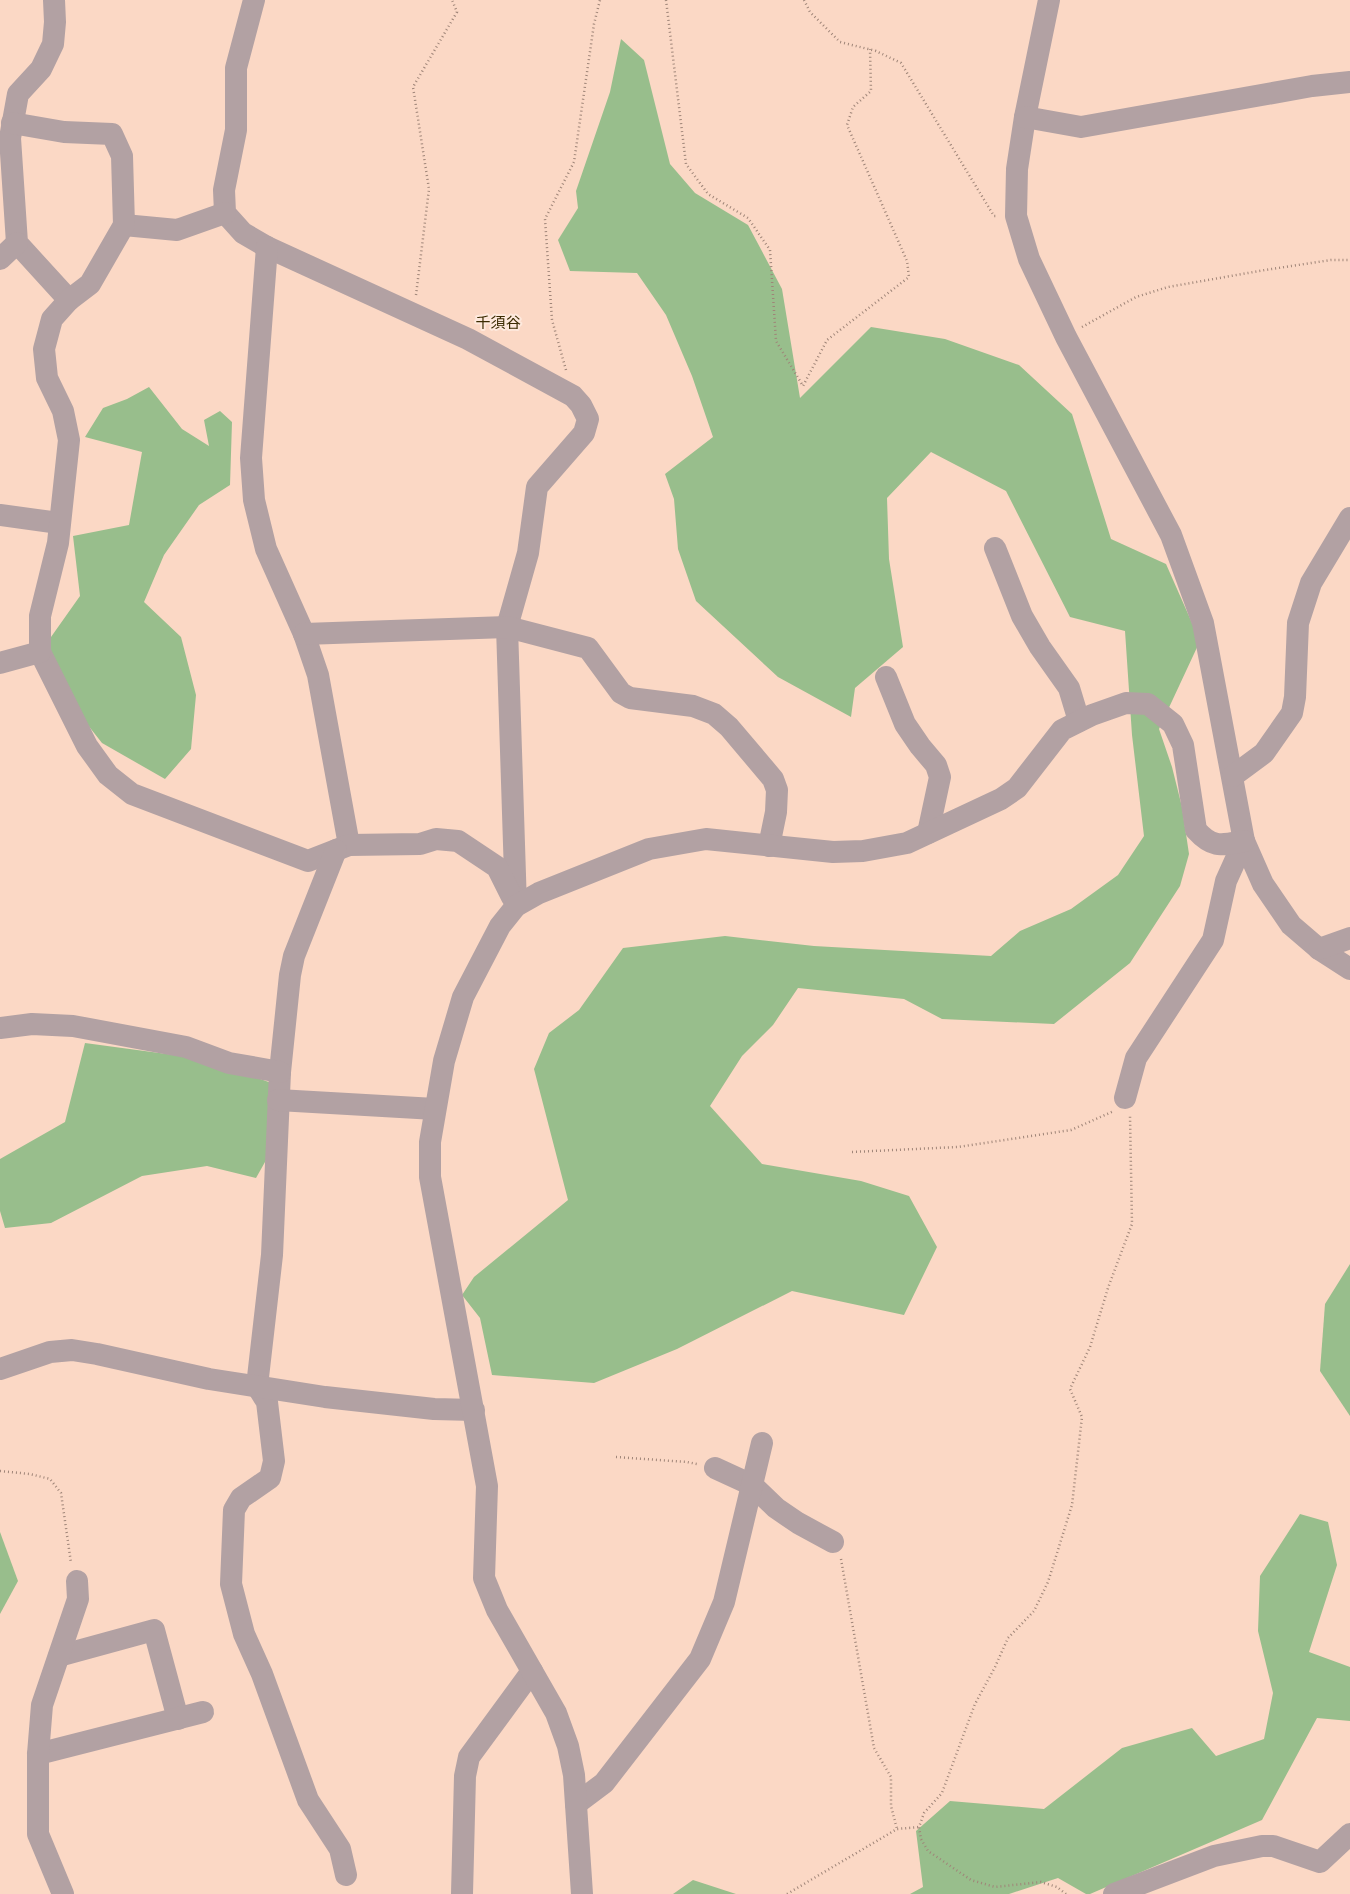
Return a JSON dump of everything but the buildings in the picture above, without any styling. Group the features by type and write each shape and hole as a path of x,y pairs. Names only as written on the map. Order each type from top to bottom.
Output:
{"street":[{"path":"54,0 55,22 53,44 40,69 18,94 10,138 16,242 69,300"},
{"path":"254,0 236,68 236,130 224,190 225,213 243,234 468,339 573,396 581,405 588,419 584,433 537,487 528,554 507,627 516,906"},
{"path":"1049,0 1025,117 1017,169 1016,216 1030,259 1066,337 1174,542 1203,623 1233,776 1244,841 1263,884 1291,924 1319,949 1350,969"},
{"path":"1025,117 1080,127 1312,86 1350,82"},
{"path":"12,123 64,132 112,134 122,156 124,225 90,284 69,300 52,319 44,349 47,378 63,411 69,440 58,542 40,616 40,652 87,746 108,775 132,794 308,861 343,848 420,844 436,839 458,841 497,867 516,906"},
{"path":"124,225 176,230 225,213"},
{"path":"0,259 16,242"},
{"path":"267,246 251,458 254,500 266,549 304,634 318,675 343,848 294,956 283,1036 278,1100 272,1255 257,1386 267,1402 274,1461 270,1478 241,1498 234,1510 231,1584 244,1634 262,1674 308,1800 340,1849 346,1875"},
{"path":"0,515 59,523"},
{"path":"1233,776 1264,753 1292,713 1295,697 1298,623 1311,583 1350,518"},
{"path":"995,548 1022,616 1040,647 1069,688 1079,721"},
{"path":"304,634 507,627 588,648 622,693 630,698 693,706 714,714 729,727 773,779 777,790 776,812 769,846"},
{"path":"0,663 40,652"},
{"path":"886,677 905,724 920,746 936,765 940,777 928,832"},
{"path":"582,1894 574,1775 568,1746 556,1713 497,1610 484,1578 487,1486 430,1177 430,1142 444,1061 463,997 500,926 516,906 539,893 649,849 706,840 833,852 863,851 907,843 1001,799 1017,788 1062,730 1092,714 1126,703 1148,704 1173,724 1183,745 1196,830 1205,840 1221,845 1244,841"},
{"path":"1125,1098 1136,1058 1212,940 1226,882 1244,841"},
{"path":"1319,949 1350,938"},
{"path":"0,1028 32,1024 73,1026 186,1047 229,1062 280,1072"},
{"path":"278,1100 436,1109"},
{"path":"0,1369 50,1352 72,1350 97,1354 209,1379 325,1397 434,1409 474,1410"},
{"path":"576,1804 604,1783 700,1659 724,1602 762,1443"},
{"path":"715,1468 752,1484 776,1508 798,1524 833,1542"},
{"path":"63,1894 38,1834 38,1754 42,1704 78,1599 77,1581"},
{"path":"59,1656 154,1630 178,1719"},
{"path":"462,1894 465,1776 469,1757 532,1671"},
{"path":"38,1754 203,1712"},
{"path":"1114,1894 1214,1856 1262,1846 1273,1846 1320,1862 1350,1834"}],"path":[{"path":"413,313 429,189 414,87 456,12 452,0"},
{"path":"573,396 552,320 545,219 574,162 594,24 600,0"},
{"path":"666,0 686,164 708,194 748,218 770,250 776,341 803,386 827,340 908,278 907,260 847,125 853,107 870,91 870,49"},
{"path":"804,0 810,12 840,42 870,49 901,62 994,216 1016,216"},
{"path":"1066,337 1136,297 1168,286 1331,260 1350,260"},
{"path":"852,1152 958,1147 1071,1130 1112,1112 1125,1098 1130,1111 1132,1224 1108,1288 1090,1347 1070,1389 1082,1417 1072,1505 1048,1582 1034,1611 1008,1638 995,1667 974,1704 942,1793 924,1812 919,1827 921,1839 928,1851 971,1880 995,1887 1041,1882 1057,1887 1066,1894"},
{"path":"616,1456 686,1462 715,1468"},
{"path":"0,1471 30,1474 50,1479 61,1493 70,1553 72,1580 77,1581"},
{"path":"833,1542 841,1555 874,1748 891,1777 891,1806 897,1829"},
{"path":"787,1894 897,1829 919,1827"}],"green space":[{"path":"621,39 644,60 670,164 695,193 748,225 782,289 800,398 871,327 945,339 1019,365 1072,414 1111,539 1166,564 1200,641 1159,729 1172,767 1182,807 1189,854 1180,886 1130,963 1054,1024 942,1019 904,999 798,988 773,1025 742,1056 710,1106 762,1164 861,1181 909,1196 937,1247 904,1315 792,1291 677,1349 594,1383 492,1375 480,1318 462,1295 474,1277 568,1200 534,1069 549,1033 579,1010 623,948 725,936 814,946 991,956 1020,931 1071,909 1118,875 1144,836 1132,735 1125,631 1070,617 1006,491 931,452 887,498 889,559 903,647 855,688 851,717 778,677 696,601 678,549 674,499 665,474 713,437 692,376 666,315 637,273 570,271 558,240 578,208 576,191 610,92"},
{"path":"149,387 182,429 209,446 204,420 220,411 232,422 230,485 199,505 164,555 144,602 181,637 196,695 191,749 165,779 102,743 50,677 51,637 80,596 73,536 129,525 142,452 85,437 103,408 127,399"},
{"path":"85,1043 204,1059 277,1085 274,1146 256,1178 207,1166 142,1176 51,1223 5,1228 0,1211 0,1159 65,1122"},
{"path":"1350,1264 1350,1416 1320,1371 1325,1304"},
{"path":"1300,1514 1328,1522 1337,1565 1309,1652 1350,1667 1350,1721 1317,1718 1262,1820 1090,1894 1086,1894 1058,1878 1009,1894 910,1894 923,1887 916,1831 950,1801 1044,1809 1122,1748 1192,1728 1216,1756 1264,1739 1273,1693 1258,1631 1260,1576"},
{"path":"0,1532 18,1581 0,1614"},
{"path":"693,1880 736,1894 673,1894"}],"district":[{"name":"千須谷","path":"498,323"}]}
